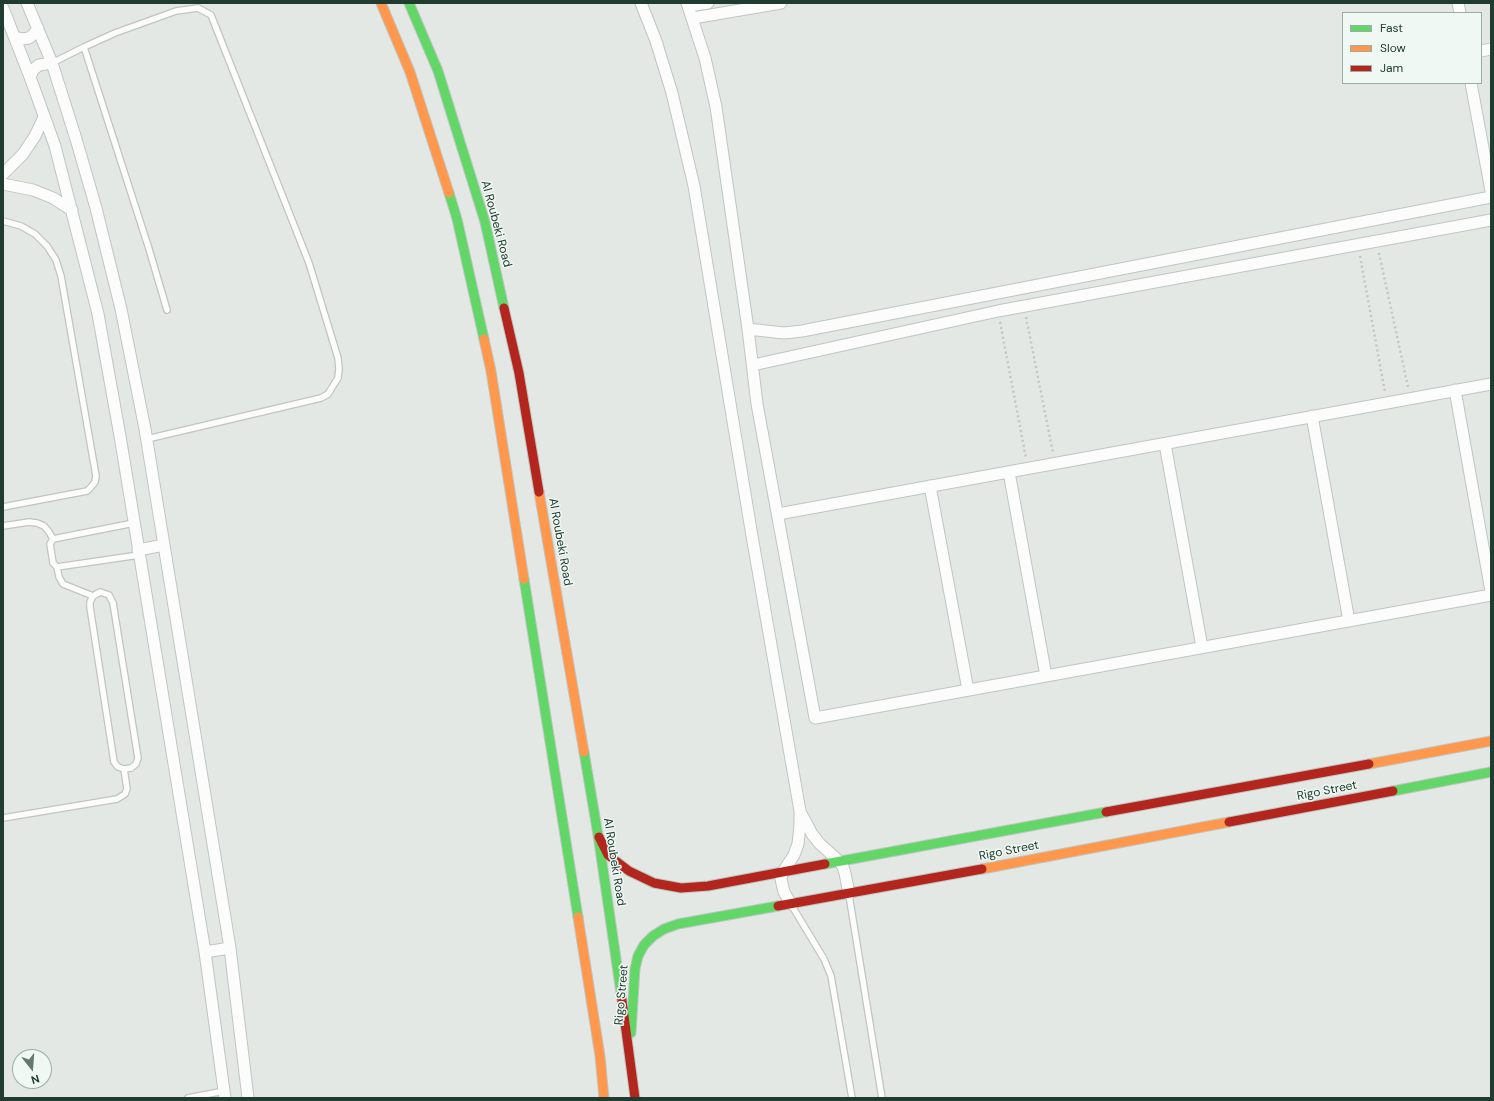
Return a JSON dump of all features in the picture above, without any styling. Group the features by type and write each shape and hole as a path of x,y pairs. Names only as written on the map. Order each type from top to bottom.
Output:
{"main road":[{"path":"381,3 410,72 457,219 491,371 599,1048 604,1098"},
{"name":"Al Roubeki Road","path":"409,3 438,71 485,222 519,373 598,835 630,1053 635,1098"},
{"name":"Rigo Street","path":"598,835 608,855 629,871 654,883 681,888 708,886 1491,741"},
{"name":"Rigo Street","path":"630,1053 635,969 638,956 644,945 653,936 664,929 678,924 848,894 1491,772"}],"street":[{"path":"27,3 52,63 76,139 122,309 147,439 230,948 248,1098"},
{"path":"641,3 656,41 672,92 694,186 752,536 800,811 798,844 794,855 782,873 782,886 791,904"},
{"path":"708,3 688,5 705,58 716,107 748,328 757,404 815,718 1491,595"},
{"path":"693,18 781,3"},
{"path":"3,8 55,146 98,314 139,552 204,952 225,1094"},
{"path":"15,37 22,39 29,38 38,28"},
{"path":"30,77 33,70 39,65 52,63"},
{"path":"1471,84 1491,192"},
{"path":"3,174 23,154 35,136 44,117"},
{"path":"3,184 33,190 53,198 72,210"},
{"path":"748,328 784,333 802,331 1491,197"},
{"path":"753,365 998,311 1491,220"},
{"path":"1112,271 1116,289"},
{"path":"778,514 1491,384"},
{"path":"1455,390 1491,591"},
{"path":"1312,416 1349,621"},
{"path":"1165,444 1202,648"},
{"path":"1009,472 1046,676"},
{"path":"930,486 968,690"},
{"path":"139,552 164,546"},
{"path":"800,811 816,839 839,861 845,873 848,894"},
{"path":"204,952 230,948"}],"lane":[{"path":"52,63 115,33 176,11 198,8 212,15 310,263 338,358 340,369 338,378 328,394 321,398 147,439"},
{"path":"84,47 149,249 166,310"},
{"path":"3,221 21,226 35,234 47,246 56,260 61,276 96,476 92,487 87,491 3,507"},
{"path":"3,526 29,522 37,523 44,526 53,539"},
{"path":"92,596 63,584 59,577 57,567 53,563 50,544 53,539 134,522"},
{"path":"57,567 139,552"},
{"path":"100,592 105,593 109,595 113,603 138,758 136,764 131,768 124,769 118,767 114,762 90,607 92,596 100,592"},
{"path":"3,818 117,800 125,794 127,789 124,769"},
{"path":"848,894 882,1098"},
{"path":"791,904 824,959 831,976 852,1098"},
{"path":"188,1098 225,1094"}],"path":[{"path":"1377,241 1410,398"},
{"path":"1358,244 1387,403"},
{"path":"1024,306 1055,464"},
{"path":"998,311 1028,469"}],"traffic: fast":[{"path":"409,3 438,71 485,222 504,308"},
{"path":"449,193 457,219 484,339"},
{"path":"524,579 578,917"},
{"path":"584,752 598,835 621,993"},
{"path":"1393,791 1491,772"},
{"path":"825,864 1106,812"},
{"path":"631,1033 635,969 638,956 644,945 653,936 664,929 678,924 778,906"}],"traffic: slow":[{"path":"381,3 410,72 449,193"},
{"path":"484,339 491,371 524,579"},
{"path":"539,492 584,752"},
{"path":"1369,764 1491,741"},
{"path":"982,869 1229,822"},
{"path":"578,917 600,1056 604,1098"}],"traffic: jam":[{"path":"504,308 519,373 539,492"},
{"path":"1106,812 1369,764"},
{"path":"1229,822 1393,791"},
{"path":"599,837 608,855 629,871 654,883 681,888 708,886 825,864"},
{"path":"778,906 982,869"},
{"path":"621,993 635,1098"}]}
